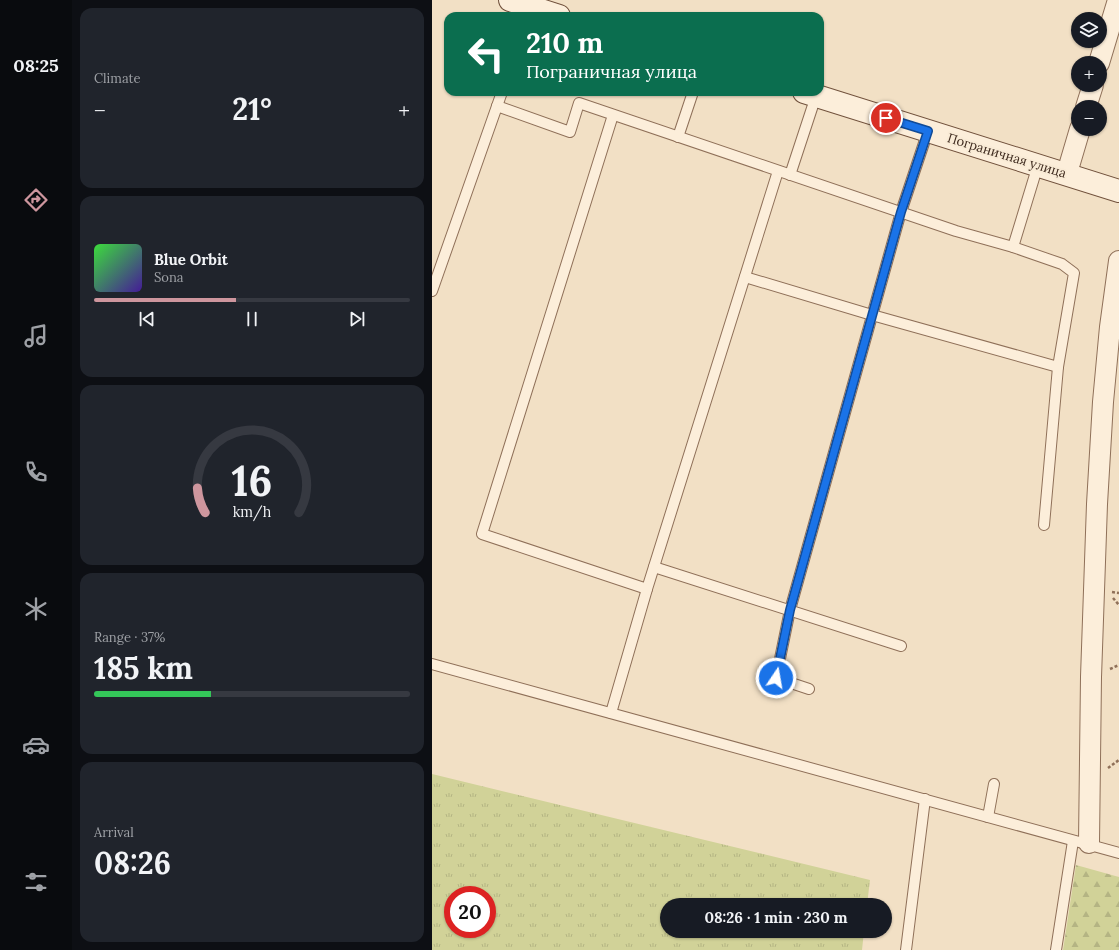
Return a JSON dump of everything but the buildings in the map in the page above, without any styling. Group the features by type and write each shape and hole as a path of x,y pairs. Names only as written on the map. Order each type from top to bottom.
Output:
{"street":[{"path":"1101,56 1118,0"},
{"path":"521,5 545,12"},
{"name":"Пограничная улица","path":"816,96 1119,190"},
{"path":"1067,173 1078,136"},
{"path":"1081,842 1091,677 1103,402 1108,342 1119,261"}],"lane":[{"path":"432,291 501,96"},
{"path":"678,137 692,96"},
{"path":"790,175 810,96"},
{"path":"497,106 570,132 579,103 956,231 1012,247 1062,264 1074,273 1058,367 1044,525"},
{"path":"613,115 482,534 647,589"},
{"path":"809,689 776,678 790,610 901,212 928,131"},
{"path":"1012,247 1038,165"},
{"path":"611,713 647,589 778,171"},
{"path":"745,277 872,315 1058,367"},
{"path":"654,567 901,646"},
{"path":"432,664 925,798 1119,853"},
{"path":"988,816 994,784"},
{"path":"906,950 925,798"},
{"path":"1056,950 1081,842"}],"green space":[{"path":"432,774 870,880 868,898 660,898 660,938 863,938 862,950 432,950"},
{"path":"1076,865 1119,877 1119,950 1063,950"}],"route":[{"path":"776,678 790,610 901,212 928,131 886,118"}]}
